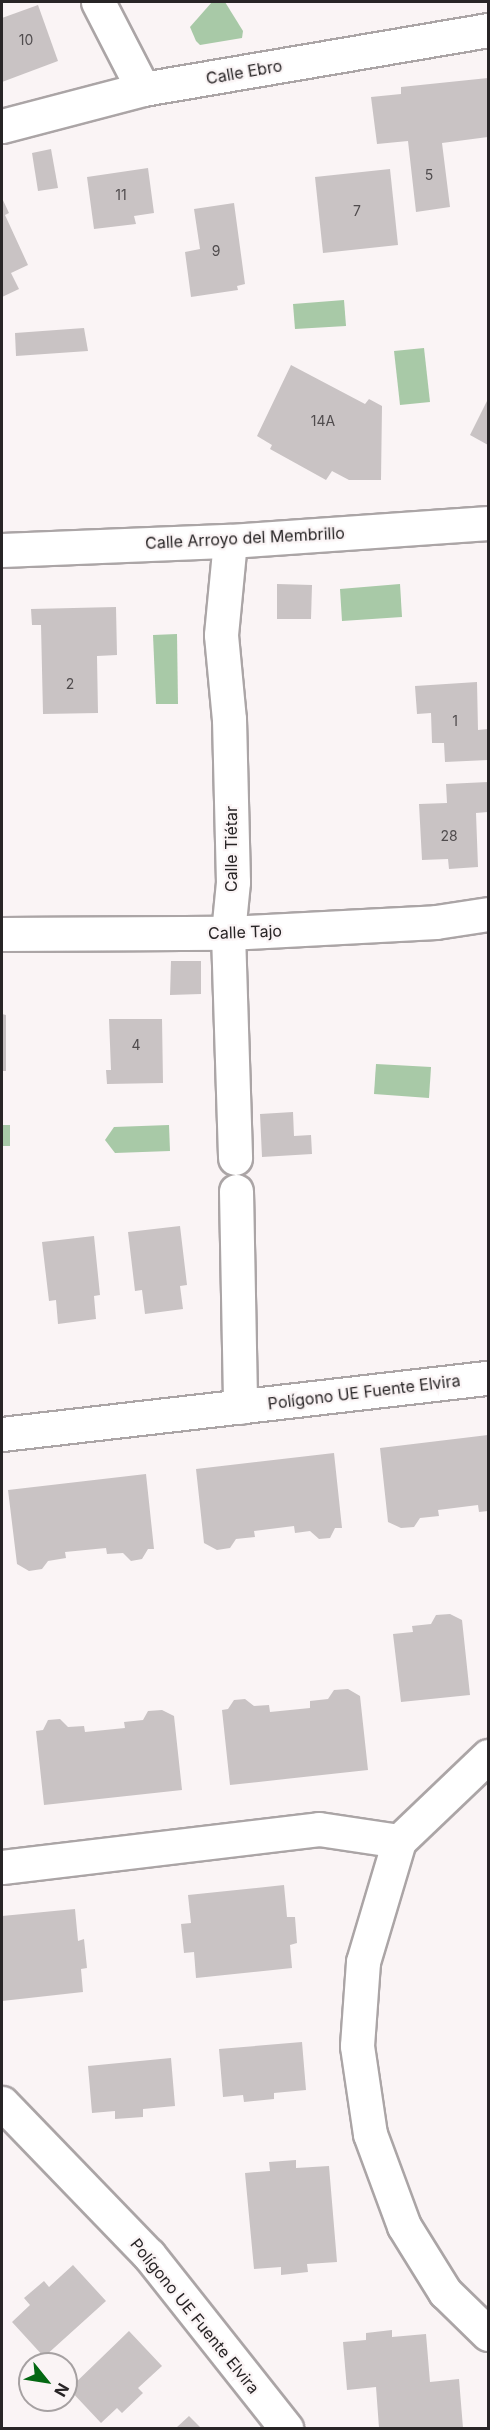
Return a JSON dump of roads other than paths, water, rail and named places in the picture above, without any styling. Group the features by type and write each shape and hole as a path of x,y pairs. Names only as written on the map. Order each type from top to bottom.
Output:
{"street":[{"path":"98,2 143,89"},
{"name":"Calle Ebro","path":"2,126 143,89 489,30"},
{"name":"Calle Arroyo del Membrillo","path":"2,550 230,541 489,523"},
{"name":"Calle Tiétar","path":"230,541 221,635 229,718 233,871 228,933 235,1158"},
{"name":"Calle Tajo","path":"2,934 228,933 436,922 489,914"},
{"path":"236,1191 240,1407"},
{"name":"Polígono UE Fuente Elvira","path":"2,1434 489,1378"},
{"path":"489,1756 399,1841 363,1962 357,2046 370,2134 404,2226 445,2292 489,2334"},
{"path":"2,1868 319,1829 399,1841"},
{"name":"Polígono UE Fuente Elvira","path":"2,2103 149,2255 286,2428"}]}
